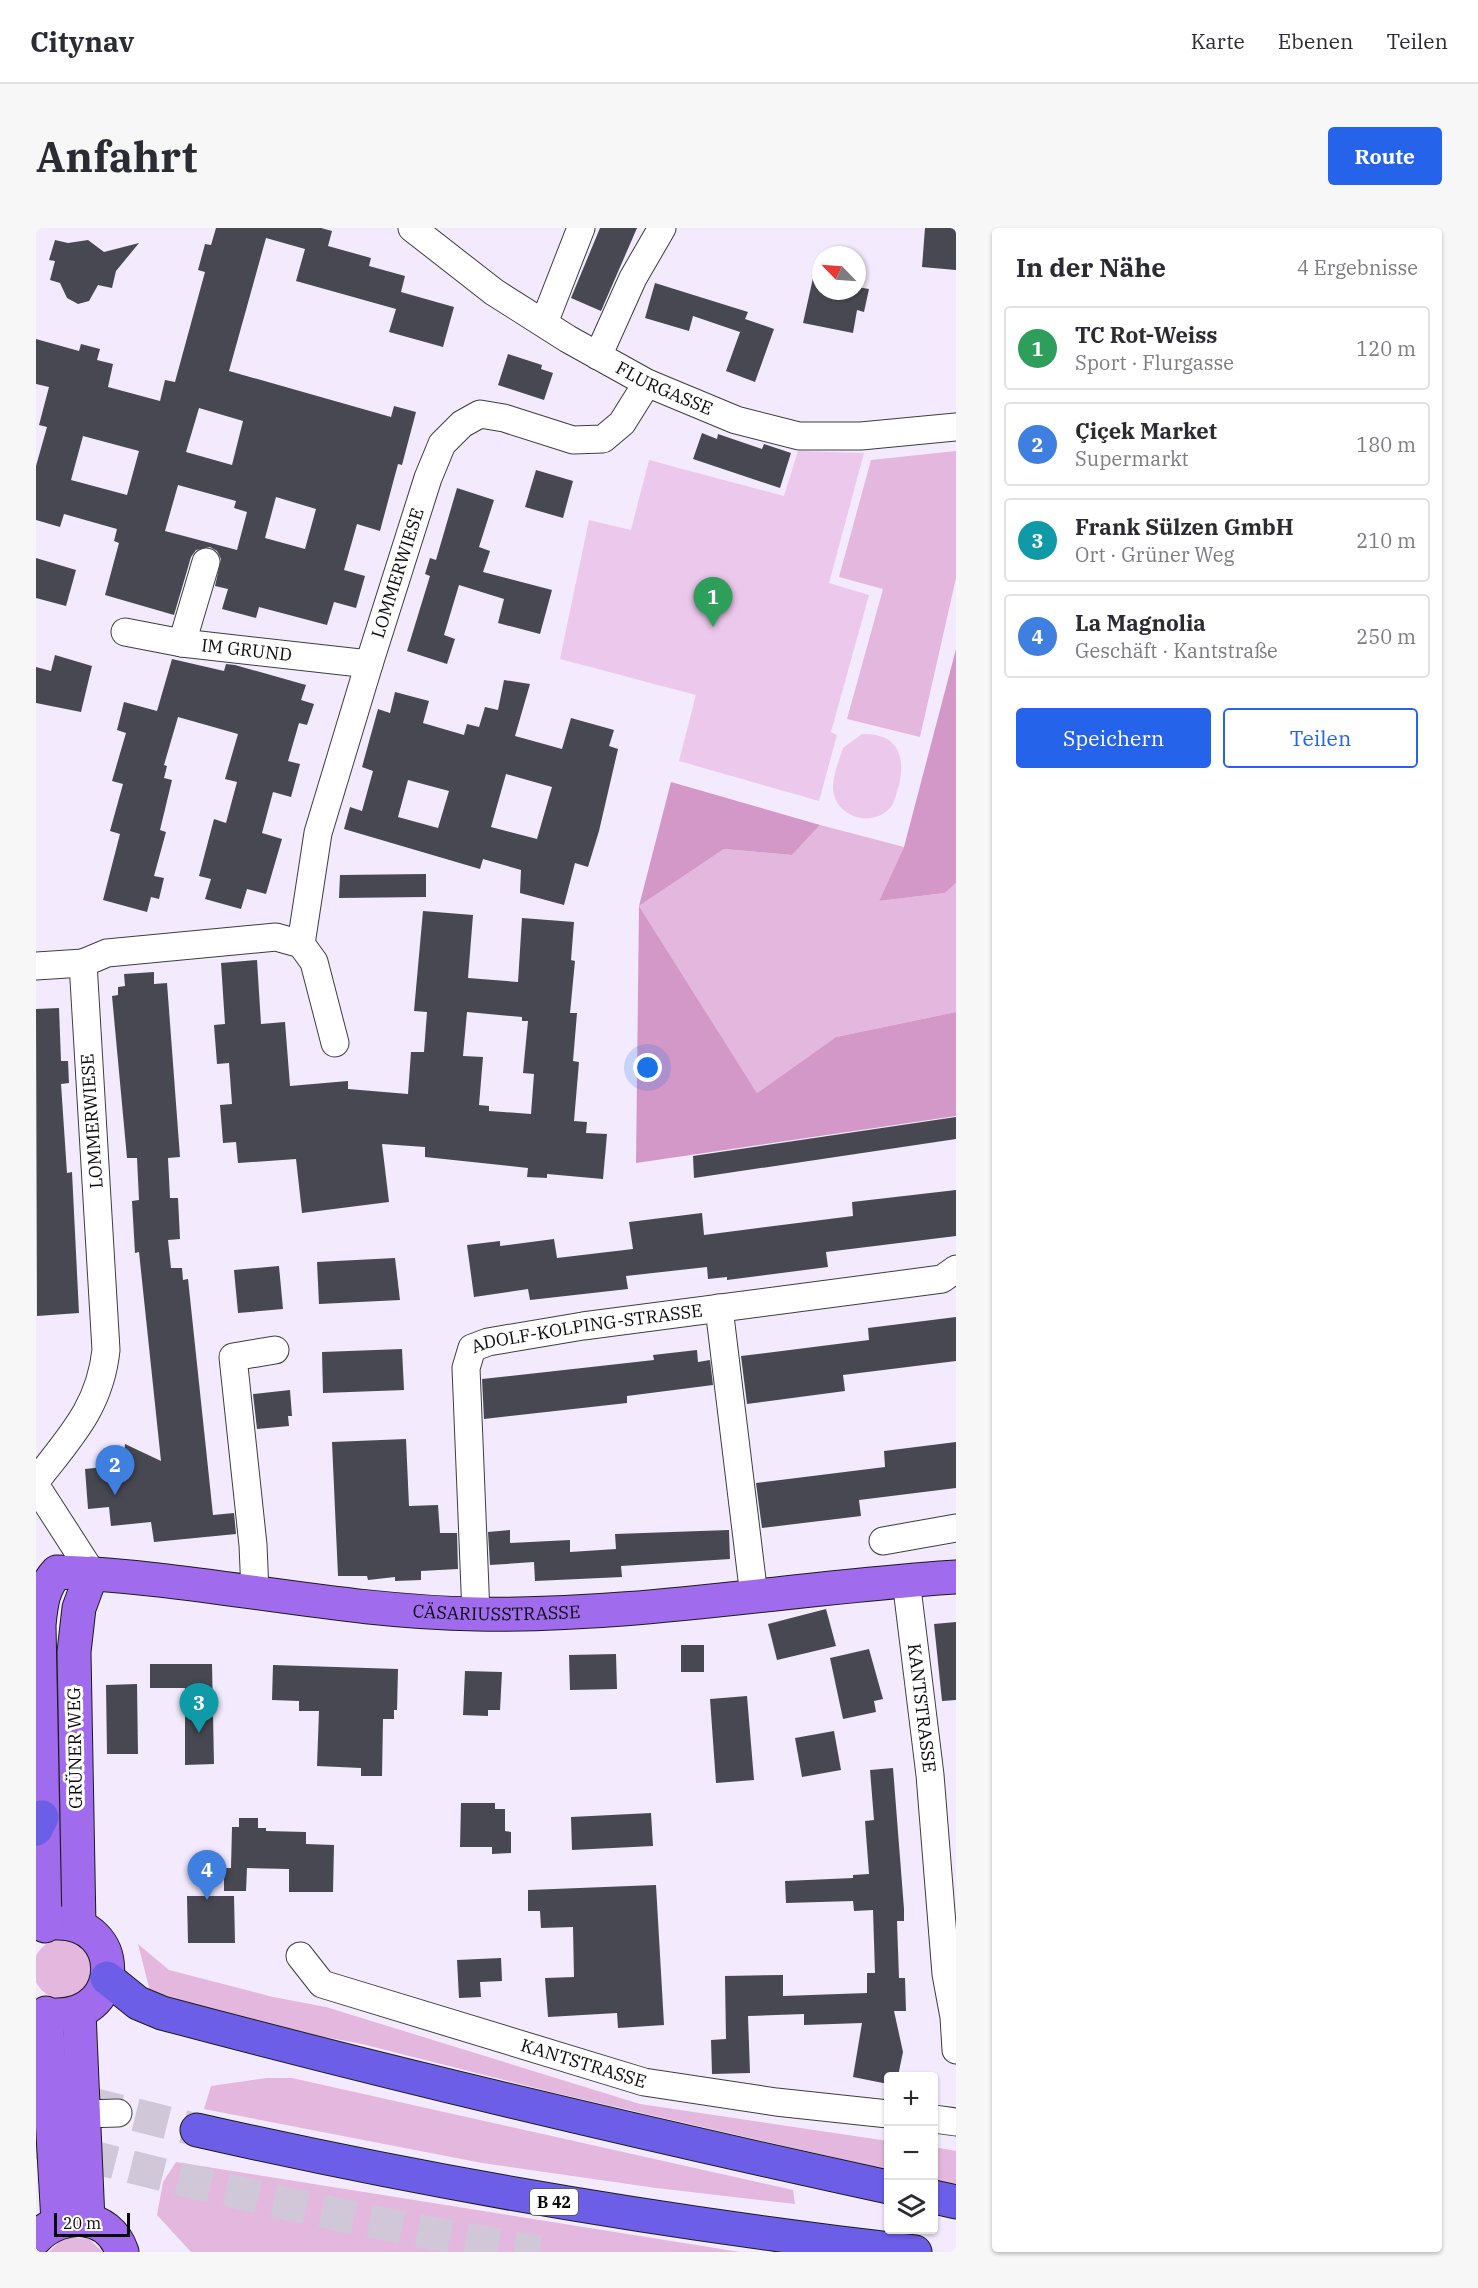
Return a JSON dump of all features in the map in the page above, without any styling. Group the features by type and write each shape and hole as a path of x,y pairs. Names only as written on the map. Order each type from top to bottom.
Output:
{"highway":[{"path":"107,1978 138,2003 162,2013 394,2073 884,2186"},
{"name":"B 42","path":"197,2130 407,2175 540,2200 664,2220 915,2252"},
{"path":"938,2198 956,2202"}],"main road":[{"name":"CÄSARIUSSTRASSE","path":"47,1571 92,1573 412,1612 477,1614 663,1606 906,1580 956,1577"},
{"name":"GRÜNER WEG","path":"47,1571 48,1582 39,1625 40,1928 68,1923 79,1926 74,1652 79,1608 92,1573"},
{"path":"79,1926 90,1932 103,1947 108,1965 102,1993 93,2004 79,2012 58,2016 41,2010 57,2116 60,2226 101,2226 113,2235 122,2252"},
{"path":"57,2116 79,2012"}],"street":[{"name":"FLURGASSE","path":"412,228 494,292 598,356 647,383 736,420 799,436 861,436 956,427"},
{"path":"544,323 581,228"},
{"path":"598,356 633,278 662,228"},
{"name":"LOMMERWIESE","path":"301,944 318,834 428,478 442,444 462,424 480,414 504,418 573,440 603,439 622,423 647,383"},
{"path":"182,643 206,562"},
{"name":"IM GRUND","path":"125,632 182,643 369,664"},
{"path":"36,966 83,963 107,953 276,936 301,944 314,962 335,1043"},
{"name":"LOMMERWIESE","path":"36,1481 83,1420 98,1394 104,1374 106,1350 83,963"},
{"name":"ADOLF-KOLPING-STRASSE","path":"477,1614 466,1368 472,1348 488,1342 583,1326 942,1279 956,1269"},
{"name":"ADOLF-KOLPING-STRASSE","path":"719,1308 754,1596"},
{"path":"255,1592 253,1545 233,1357 275,1350"},
{"path":"36,1486 92,1573"},
{"path":"883,1541 956,1528"},
{"name":"KANTSTRASSE","path":"906,1580 930,1775 946,1974 954,2017 956,2050"},
{"name":"KANTSTRASSE","path":"300,1956 322,1984 644,2082 776,2102 884,2114"},
{"path":"57,2116 118,2113"},
{"path":"938,2120 956,2122"}],"shaded area":[{"path":"798,451 864,453 829,583 869,595 831,732 837,735 819,801 679,761 696,695 560,659 589,520 631,530 649,460 784,496"},
{"path":"956,451 956,578 920,737 847,719 883,589 839,577 871,460"},
{"path":"956,649 956,883 945,893 879,901 904,847"},
{"path":"862,734 884,737 891,742 900,755 901,764 899,785 892,805 880,815 871,818 853,816 846,812 839,805 833,788 843,748"},
{"path":"671,782 820,825 792,855 724,849 639,906"},
{"path":"820,825 904,847 879,901 945,893 956,883 956,1012 836,1037 757,1093 639,906 724,849 792,855"},
{"path":"639,906 757,1093 836,1037 956,1012 956,1116 636,1163"},
{"path":"63,1939 80,1944 88,1952 93,1969 88,1986 80,1994 63,1999 46,1994 38,1986 33,1969 38,1952 46,1944"},
{"path":"138,1944 169,1970 273,1997 326,2007 640,2104 884,2140 884,2169 551,2092 362,2044 197,2013 152,1999"},
{"path":"267,2078 292,2078 793,2190 795,2204 656,2188 482,2163 204,2109 211,2086"},
{"path":"938,2148 956,2151 956,2187 938,2182"},
{"path":"176,2162 740,2252 191,2252 157,2215 163,2182"},
{"path":"69,2237 89,2239 103,2252 49,2252 60,2241"}],"building":[{"path":"216,228 321,228 332,231 328,246 371,258 369,266 405,276 401,292 454,307 443,347 389,332 396,309 296,281 305,249 266,238 229,371 391,417 394,406 416,412 402,465 398,464 380,531 357,524 344,570 365,576 356,608 334,602 327,625 259,607 256,618 222,609 228,589 215,586 221,559 217,551 210,547 196,550 191,557 174,615 105,595 119,543 114,541 117,529 64,514 60,527 36,520 36,466 47,427 39,425 49,387 36,384 36,339 79,351 81,344 100,349 97,360 113,364 108,387 160,401 165,380 175,382 205,272 198,270 205,244 211,245","holes":["199,408 243,421 232,465 186,452","83,436 139,451 127,495 71,480","178,485 236,501 234,508 247,512 237,550 165,531","276,497 316,509 305,549 265,538"]},
{"path":"600,228 637,228 601,311 571,298"},
{"path":"925,228 956,228 956,270 922,267"},
{"path":"55,240 68,243 88,240 104,252 139,243 116,271 112,288 98,285 89,301 78,304 67,298 60,283 50,280 55,261 49,260"},
{"path":"812,282 812,300 866,300 866,288 869,289 864,312 857,310 853,333 803,323"},
{"path":"655,283 748,312 745,319 774,329 755,382 726,371 744,321 740,332 693,316 689,331 645,318"},
{"path":"508,354 542,365 541,369 553,373 544,400 498,385"},
{"path":"702,433 717,439 718,434 762,449 764,444 791,453 780,488 693,459"},
{"path":"536,470 573,481 563,518 525,507"},
{"path":"457,488 494,500 479,547 490,551 483,572 552,590 540,634 498,623 504,599 459,585 444,635 455,639 447,664 407,651 430,576 425,574 430,558 436,560"},
{"path":"36,558 76,570 66,606 36,598"},
{"path":"55,655 92,666 81,712 36,703 36,667 51,671"},
{"path":"172,659 224,671 226,664 235,665 306,685 301,700 314,704 307,725 299,723 288,761 300,764 291,797 273,792 262,833 282,839 266,894 247,889 241,909 205,899 211,879 199,876 214,819 226,823 237,782 225,779 238,734 178,717 164,765 167,766 164,778 172,780 160,830 166,832 154,876 164,878 159,899 151,897 147,912 103,900 120,834 110,831 123,784 112,781 126,733 117,730 124,702 157,711"},
{"path":"504,680 530,684 515,736 562,749 571,718 614,730 609,746 618,749 599,831 588,867 575,863 564,905 520,893 521,870 483,859 480,869 344,829 350,807 362,811 373,771 362,767 378,709 390,713 395,692 429,701 423,723 464,735 467,724 479,727 485,707 498,710","holes":["506,774 552,787 537,839 491,827","408,780 449,791 438,828 398,817"]},
{"path":"426,874 426,897 339,898 340,875"},
{"path":"423,911 473,915 468,978 518,982 522,918 574,922 571,960 575,961 570,1013 577,1013 573,1061 579,1062 574,1121 587,1122 586,1133 607,1134 603,1179 547,1174 547,1178 527,1177 528,1168 425,1157 425,1147 382,1144 389,1202 302,1213 296,1159 238,1163 236,1142 223,1143 220,1105 232,1104 229,1063 217,1064 214,1025 225,1024 221,963 257,960 261,1024 285,1022 290,1086 348,1081 348,1089 408,1094 411,1052 424,1052 427,1012 414,1011","holes":["467,1012 522,1017 522,1021 528,1021 523,1073 534,1074 531,1114 489,1111 489,1106 479,1105 483,1057 463,1056"]},
{"path":"154,972 154,984 167,983 180,1157 168,1158 170,1198 178,1198 180,1239 168,1240 171,1268 182,1268 183,1280 188,1279 213,1515 234,1513 236,1534 154,1542 151,1522 111,1526 109,1507 88,1509 85,1469 123,1465 125,1444 161,1461 139,1252 135,1253 132,1201 139,1200 137,1158 127,1158 112,996 118,995 118,987 125,986 124,974"},
{"path":"59,1008 61,1061 68,1061 69,1083 61,1084 67,1173 72,1172 79,1313 37,1316 36,1009"},
{"path":"956,1117 956,1139 694,1178 693,1156"},
{"path":"956,1190 956,1236 826,1252 828,1267 727,1280 727,1277 708,1279 707,1267 626,1276 628,1289 530,1300 528,1289 474,1297 467,1245 500,1241 500,1246 554,1239 557,1258 633,1249 629,1222 702,1213 704,1235 853,1216 852,1202"},
{"path":"395,1258 400,1300 319,1304 317,1262"},
{"path":"279,1266 283,1309 238,1313 234,1270"},
{"path":"956,1317 956,1361 843,1375 845,1391 747,1404 741,1356 869,1340 868,1328"},
{"path":"402,1349 404,1390 323,1393 322,1352"},
{"path":"697,1350 698,1362 710,1360 713,1385 627,1396 627,1403 484,1419 482,1379 654,1360 653,1355"},
{"path":"290,1390 292,1416 288,1416 289,1426 257,1429 253,1394"},
{"path":"406,1439 409,1506 438,1505 440,1533 457,1533 458,1569 421,1571 421,1580 395,1581 395,1577 368,1580 367,1576 338,1576 332,1442"},
{"path":"956,1442 956,1488 859,1500 861,1516 762,1528 756,1483 885,1467 884,1451"},
{"path":"510,1530 510,1543 570,1540 570,1552 616,1549 615,1534 729,1530 730,1559 621,1566 622,1577 535,1581 534,1562 490,1565 488,1532"},
{"path":"826,1609 836,1646 777,1660 768,1624"},
{"path":"956,1622 956,1700 942,1701 934,1624"},
{"path":"681,1645 704,1645 704,1672 681,1672"},
{"path":"869,1649 883,1699 874,1701 876,1712 843,1719 830,1658"},
{"path":"616,1654 617,1689 570,1690 569,1655"},
{"path":"150,1664 212,1664 214,1764 185,1765 185,1688 150,1688"},
{"path":"273,1665 398,1669 397,1710 394,1710 394,1719 383,1719 382,1776 361,1776 361,1768 317,1766 319,1711 299,1711 299,1701 272,1700"},
{"path":"465,1671 502,1672 500,1710 488,1710 488,1716 463,1715"},
{"path":"137,1684 138,1754 107,1754 106,1685"},
{"path":"747,1696 754,1780 716,1783 710,1699"},
{"path":"834,1731 841,1770 802,1777 795,1738"},
{"path":"893,1768 904,1909 904,1921 897,1921 899,1978 905,1978 906,2011 894,2011 903,2052 899,2072 884,2072 884,2083 853,2077 862,2023 804,2025 804,2014 748,2016 750,2073 712,2074 711,2040 726,2039 725,1976 783,1975 783,1996 867,1993 867,1973 875,1973 873,1910 854,1911 853,1901 786,1903 785,1881 853,1878 853,1875 869,1874 865,1821 874,1820 870,1770"},
{"path":"461,1803 495,1803 495,1809 505,1809 505,1831 511,1832 511,1853 492,1854 492,1847 460,1847"},
{"path":"651,1813 653,1846 572,1850 571,1817"},
{"path":"239,1818 258,1818 258,1828 266,1828 266,1831 306,1832 306,1844 334,1845 333,1892 289,1892 289,1869 247,1868 246,1891 224,1891 224,1868 231,1868 232,1827 239,1827"},
{"path":"656,1885 664,2025 618,2028 617,2013 548,2017 545,1978 574,1977 573,1927 541,1928 540,1911 528,1911 528,1890"},
{"path":"187,1896 234,1896 235,1943 188,1943"},
{"path":"501,1958 502,1981 480,1982 481,1997 459,1998 457,1960"}],"tunnel":[{"path":"88,2103 197,2130"},
{"path":"36,2142 286,2203 539,2252"}],"place":[{"name":"TC Rot-Weiss","path":"713,627"},
{"name":"Çiçek Market","path":"115,1495"},
{"name":"Frank Sülzen GmbH","path":"199,1733"},
{"name":"La Magnolia","path":"207,1900"}]}
